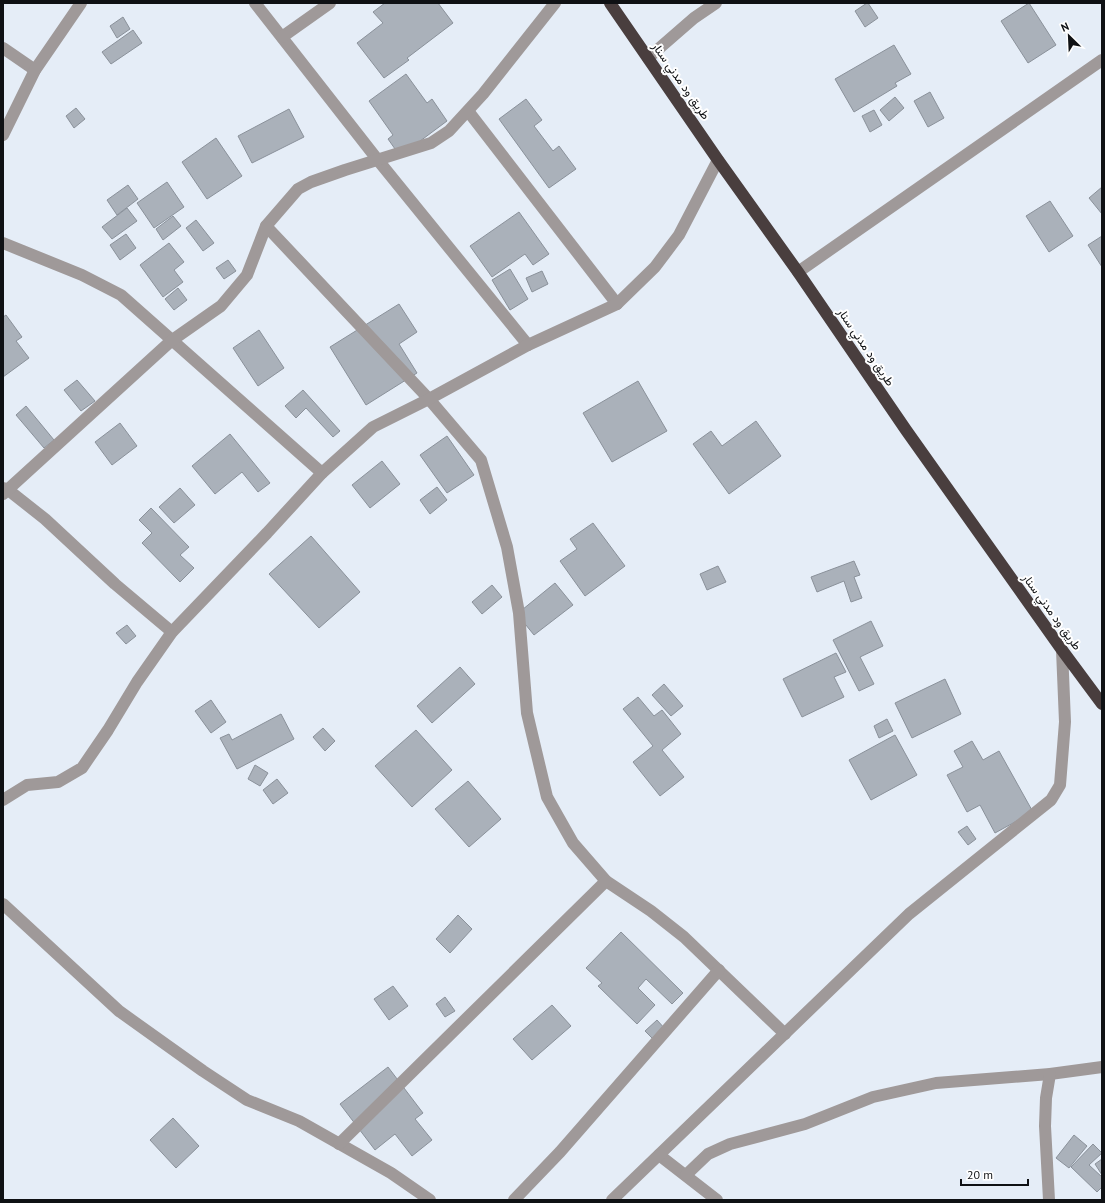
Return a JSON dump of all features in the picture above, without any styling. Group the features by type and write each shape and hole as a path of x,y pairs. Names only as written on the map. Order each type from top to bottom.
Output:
{"highway":[{"name":"طريق ود مدني سنار","path":"610,3 718,160 798,272 906,430 1102,704"}],"street":[{"path":"3,135 35,70 81,3"},
{"path":"255,3 377,159 528,345"},
{"path":"282,37 330,3"},
{"path":"172,632 115,584 45,519 4,490 141,370 171,341 221,306 247,275 266,226 298,189 311,182 377,159 431,143 449,131 483,94 512,59 555,3"},
{"path":"648,58 694,18 716,3"},
{"path":"3,48 35,70"},
{"path":"798,272 1102,60"},
{"path":"468,111 617,304"},
{"path":"3,800 27,785 58,782 82,768 108,730 137,682 172,632 322,473 373,427 429,399 528,345 617,304 655,267 679,234 718,160"},
{"path":"266,226 429,399 480,460 507,546 519,613 527,713 547,797 573,843 606,881 652,911 684,937 785,1034"},
{"path":"3,243 82,274 121,295 171,341 322,473"},
{"path":"612,1200 909,914 1051,800 1060,784 1065,722 1062,650"},
{"path":"339,1144 606,881"},
{"path":"3,904 119,1011 196,1066 247,1100 299,1121 391,1173 430,1200"},
{"path":"514,1200 560,1152 719,970"},
{"path":"686,1176 708,1154 730,1144 805,1124 873,1097 936,1083 1050,1074 1102,1067"},
{"path":"1049,1200 1045,1126 1046,1098 1050,1074"},
{"path":"659,1155 717,1200"}],"building":[{"path":"385,3 438,3 453,23 407,58 409,60 384,78 357,43 383,23 373,12"},
{"path":"867,3 878,18 865,27 855,11"},
{"path":"1029,3 1056,45 1028,63 1001,21"},
{"path":"123,17 130,29 117,38 110,26"},
{"path":"133,30 142,43 111,64 102,52"},
{"path":"894,45 911,74 895,83 897,86 854,112 835,79"},
{"path":"406,74 427,103 432,99 447,121 400,156 388,139 393,135 369,101"},
{"path":"930,92 944,118 928,127 914,101"},
{"path":"895,97 904,108 889,121 880,110"},
{"path":"526,99 542,120 534,126 553,151 559,146 576,169 549,188 499,119"},
{"path":"76,108 85,119 74,128 66,116"},
{"path":"289,109 304,137 252,163 238,136"},
{"path":"874,110 882,125 870,132 862,116"},
{"path":"216,138 242,176 207,199 182,162"},
{"path":"167,182 184,207 154,228 137,203"},
{"path":"128,185 138,199 117,215 107,200"},
{"path":"1102,187 1102,214 1089,198"},
{"path":"1050,201 1073,236 1049,252 1026,216"},
{"path":"127,208 137,221 112,239 102,227"},
{"path":"519,212 549,254 533,265 525,254 492,277 470,246"},
{"path":"173,216 181,226 163,240 156,229"},
{"path":"196,220 214,243 203,251 186,228"},
{"path":"126,234 136,248 120,260 110,245"},
{"path":"1102,236 1102,267 1088,245"},
{"path":"169,243 184,262 174,270 183,282 163,297 140,265"},
{"path":"228,260 236,271 224,279 216,268"},
{"path":"510,269 528,299 510,310 492,280"},
{"path":"542,271 548,284 532,292 526,278"},
{"path":"178,288 187,300 174,310 165,299"},
{"path":"399,304 417,332 399,344 417,373 366,405 330,347"},
{"path":"6,315 22,337 16,341 29,358 3,377 3,317"},
{"path":"259,330 284,368 258,386 233,348"},
{"path":"77,380 95,401 81,411 64,390"},
{"path":"638,381 667,431 612,462 583,413"},
{"path":"303,390 340,431 333,437 306,408 296,418 285,406"},
{"path":"26,406 54,440 44,448 16,415"},
{"path":"756,421 781,456 729,494 693,444 711,431 722,446"},
{"path":"120,423 137,446 112,465 95,442"},
{"path":"230,434 270,483 258,492 242,472 215,494 192,466"},
{"path":"447,436 474,475 447,493 420,455"},
{"path":"382,461 400,484 370,508 352,485"},
{"path":"437,487 447,500 430,514 420,500"},
{"path":"180,488 195,505 174,523 159,507"},
{"path":"151,508 189,547 180,555 194,568 180,582 142,543 152,533 139,520"},
{"path":"593,523 625,566 585,596 560,561 577,549 570,539"},
{"path":"311,536 360,592 319,628 269,574"},
{"path":"854,561 860,575 854,577 862,598 851,602 844,581 817,592 811,577"},
{"path":"718,566 726,582 707,590 700,574"},
{"path":"555,583 573,605 534,635 517,614"},
{"path":"492,585 502,597 482,614 472,602"},
{"path":"871,621 883,646 860,657 874,684 859,691 833,640"},
{"path":"127,625 136,636 126,644 116,633"},
{"path":"836,653 846,672 834,677 844,697 802,717 783,679"},
{"path":"460,667 475,684 432,723 417,706"},
{"path":"945,679 961,714 912,738 895,703"},
{"path":"664,684 683,706 671,716 652,695"},
{"path":"638,697 654,716 662,710 681,734 662,750 684,777 660,796 633,762 653,746 623,709"},
{"path":"211,700 226,722 211,733 195,711"},
{"path":"281,714 294,739 237,769 220,738 229,734 232,740"},
{"path":"887,719 893,731 879,738 874,726"},
{"path":"323,728 335,741 325,751 313,737"},
{"path":"416,730 452,770 412,807 375,766"},
{"path":"895,735 917,775 871,800 849,760"},
{"path":"972,741 983,760 999,751 1033,812 995,833 980,805 967,812 947,775 963,767 954,751"},
{"path":"255,765 268,773 260,786 248,779"},
{"path":"277,779 288,793 273,804 263,790"},
{"path":"468,781 501,819 469,847 435,809"},
{"path":"967,826 976,839 968,845 958,832"},
{"path":"458,915 472,929 450,953 436,939"},
{"path":"621,932 683,993 672,1004 646,979 638,988 655,1005 637,1024 598,986 602,983 586,968"},
{"path":"393,986 408,1006 389,1020 374,999"},
{"path":"445,997 455,1011 445,1017 436,1004"},
{"path":"552,1005 571,1026 532,1060 513,1039"},
{"path":"657,1020 666,1030 655,1041 645,1031"},
{"path":"388,1067 423,1113 415,1119 432,1140 412,1156 395,1134 375,1150 340,1104"},
{"path":"173,1118 199,1146 176,1168 150,1140"},
{"path":"1074,1135 1087,1146 1069,1168 1056,1158"},
{"path":"1093,1144 1102,1153 1089,1165 1102,1177 1102,1187 1097,1192 1071,1167"},
{"path":"1102,1159 1102,1175 1095,1164"}]}
